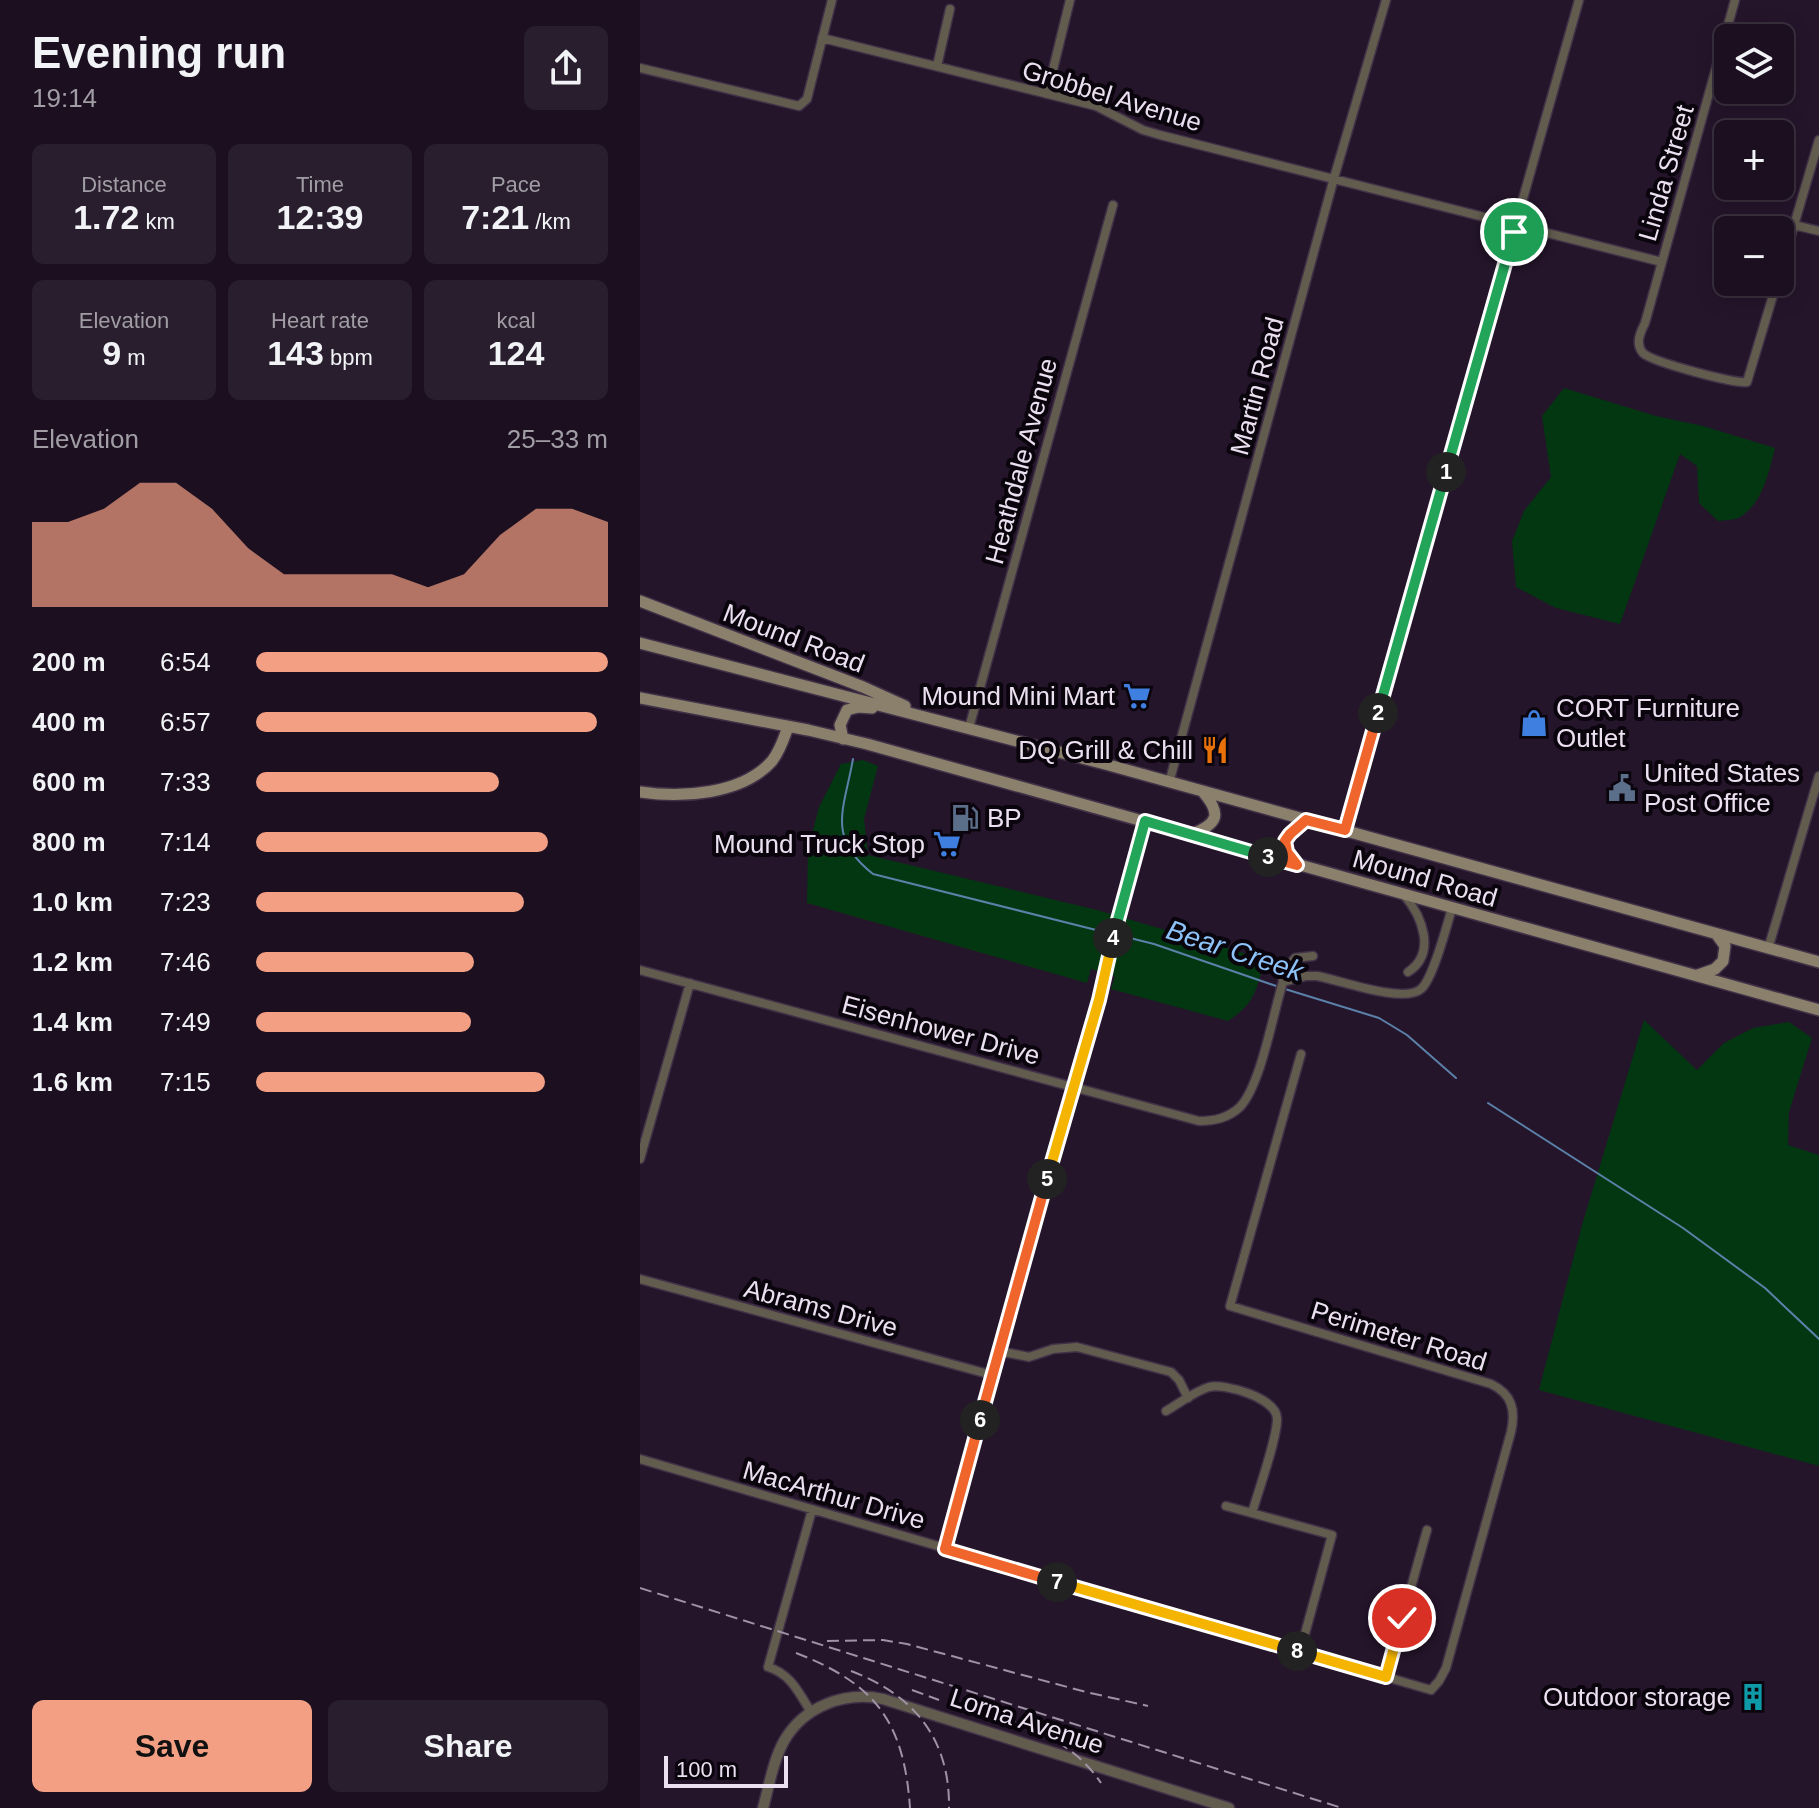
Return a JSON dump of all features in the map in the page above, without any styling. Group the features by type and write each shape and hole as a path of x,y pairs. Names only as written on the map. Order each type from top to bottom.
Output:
{"main road":[{"name":"Mound Road","path":"640,601 863,687 931,718"},
{"name":"Mound Road","path":"640,643 969,728 1819,962"},
{"name":"Mound Road","path":"640,698 843,739 1819,1010"},
{"path":"843,739 840,725 847,710 858,707 905,711"},
{"path":"640,792 694,793 746,779 774,758 788,727"},
{"path":"1192,835 1211,824 1215,817 1214,805 1203,792"},
{"path":"1297,865 1287,852 1285,841 1306,820"},
{"path":"1697,975 1715,969 1723,961 1725,946 1717,935"}],"street":[{"path":"640,68 796,107 807,99 832,0"},
{"path":"1047,94 1070,0"},
{"name":"Martin Road","path":"1169,783 1334,178 1386,0"},
{"path":"1345,830 1579,0"},
{"name":"Linda Street","path":"1735,0 1638,342 1645,354 1734,383 1747,382 1773,296"},
{"path":"937,66 950,9"},
{"name":"Grobbel Avenue","path":"822,38 1103,108 1143,130 1662,262"},
{"path":"1819,140 1794,225 1819,231"},
{"name":"Heathdale Avenue","path":"969,728 1113,205"},
{"path":"1768,949 1819,776"},
{"path":"945,1549 1072,1087 1099,1000 1112,939 1145,821"},
{"path":"1404,894 1417,909 1424,927 1422,958 1408,972"},
{"path":"1283,982 1317,976 1397,994 1414,993 1423,987 1430,976 1452,908"},
{"name":"Eisenhower Drive","path":"640,970 1190,1120 1221,1118 1237,1109 1248,1093 1283,982 1282,973 1290,961 1300,956 1313,956"},
{"path":"640,1159 690,983"},
{"name":"Perimeter Road","path":"1301,1054 1230,1306 1491,1384 1507,1395 1513,1408 1511,1432 1446,1668 1431,1690"},
{"name":"Abrams Drive","path":"640,1279 992,1375"},
{"path":"999,1351 1029,1357 1060,1347 1090,1350 1171,1372 1188,1398"},
{"path":"1166,1411 1207,1388 1217,1386 1265,1399 1275,1409 1277,1422 1252,1513"},
{"name":"MacArthur Drive","path":"640,1459 1431,1690"},
{"path":"1226,1506 1332,1535 1300,1652"},
{"path":"763,1808 784,1741 811,1712 791,1681 782,1672 768,1667 812,1510"},
{"path":"1386,1677 1427,1530"},
{"name":"Lorna Avenue","path":"811,1712 845,1698 883,1699 1229,1808"}],"green space":[{"path":"1564,388 1775,448 1764,487 1753,505 1738,518 1718,521 1699,503 1697,466 1680,454 1620,624 1556,608 1516,587 1512,541 1524,511 1551,477 1542,416"},
{"path":"863,760 878,766 864,819 868,855 1097,910 1247,954 1261,973 1250,1001 1228,1021 1111,989 1115,976 1091,969 1087,983 807,903 808,850 819,807 841,764"},
{"path":"1644,1020 1697,1070 1724,1043 1753,1028 1789,1022 1812,1038 1789,1112 1788,1145 1819,1155 1819,1466 1539,1390 1582,1225"}],"waterway":[{"name":"Bear Creek","path":"853,759 843,808 844,835 858,861 873,874 1112,934"},
{"name":"Bear Creek","path":"1118,935 1154,944 1279,987"},
{"name":"Bear Creek","path":"1285,989 1379,1018 1407,1035 1456,1078"},
{"name":"Bear Creek","path":"1488,1103 1683,1228 1765,1288 1819,1339"}],"railway":[{"path":"640,1588 1342,1808"},
{"path":"827,1641 883,1640 907,1644 1148,1706"},
{"path":"796,1653 847,1678 881,1710 901,1752 910,1808"},
{"path":"851,1671 893,1693 924,1723 943,1761 949,1808"},
{"path":"912,1690 939,1700"},
{"path":"1008,1720 1060,1744 1082,1761 1101,1783"}],"place":[{"name":"Mound Mini Mart","path":"1137,696"},
{"name":"CORT Furniture Outlet","path":"1534,723"},
{"name":"DQ Grill & Chill","path":"1215,750"},
{"name":"United States Post Office","path":"1622,788"},
{"name":"BP","path":"965,818"},
{"name":"Mound Truck Stop","path":"947,844"},
{"name":"Outdoor storage","path":"1753,1697"}],"route":[{"path":"1402,1618 1386,1677 945,1549 1072,1087 1099,1000 1103,973 1145,821 1297,865 1287,852 1285,841 1306,820 1345,830 1514,232"}]}
